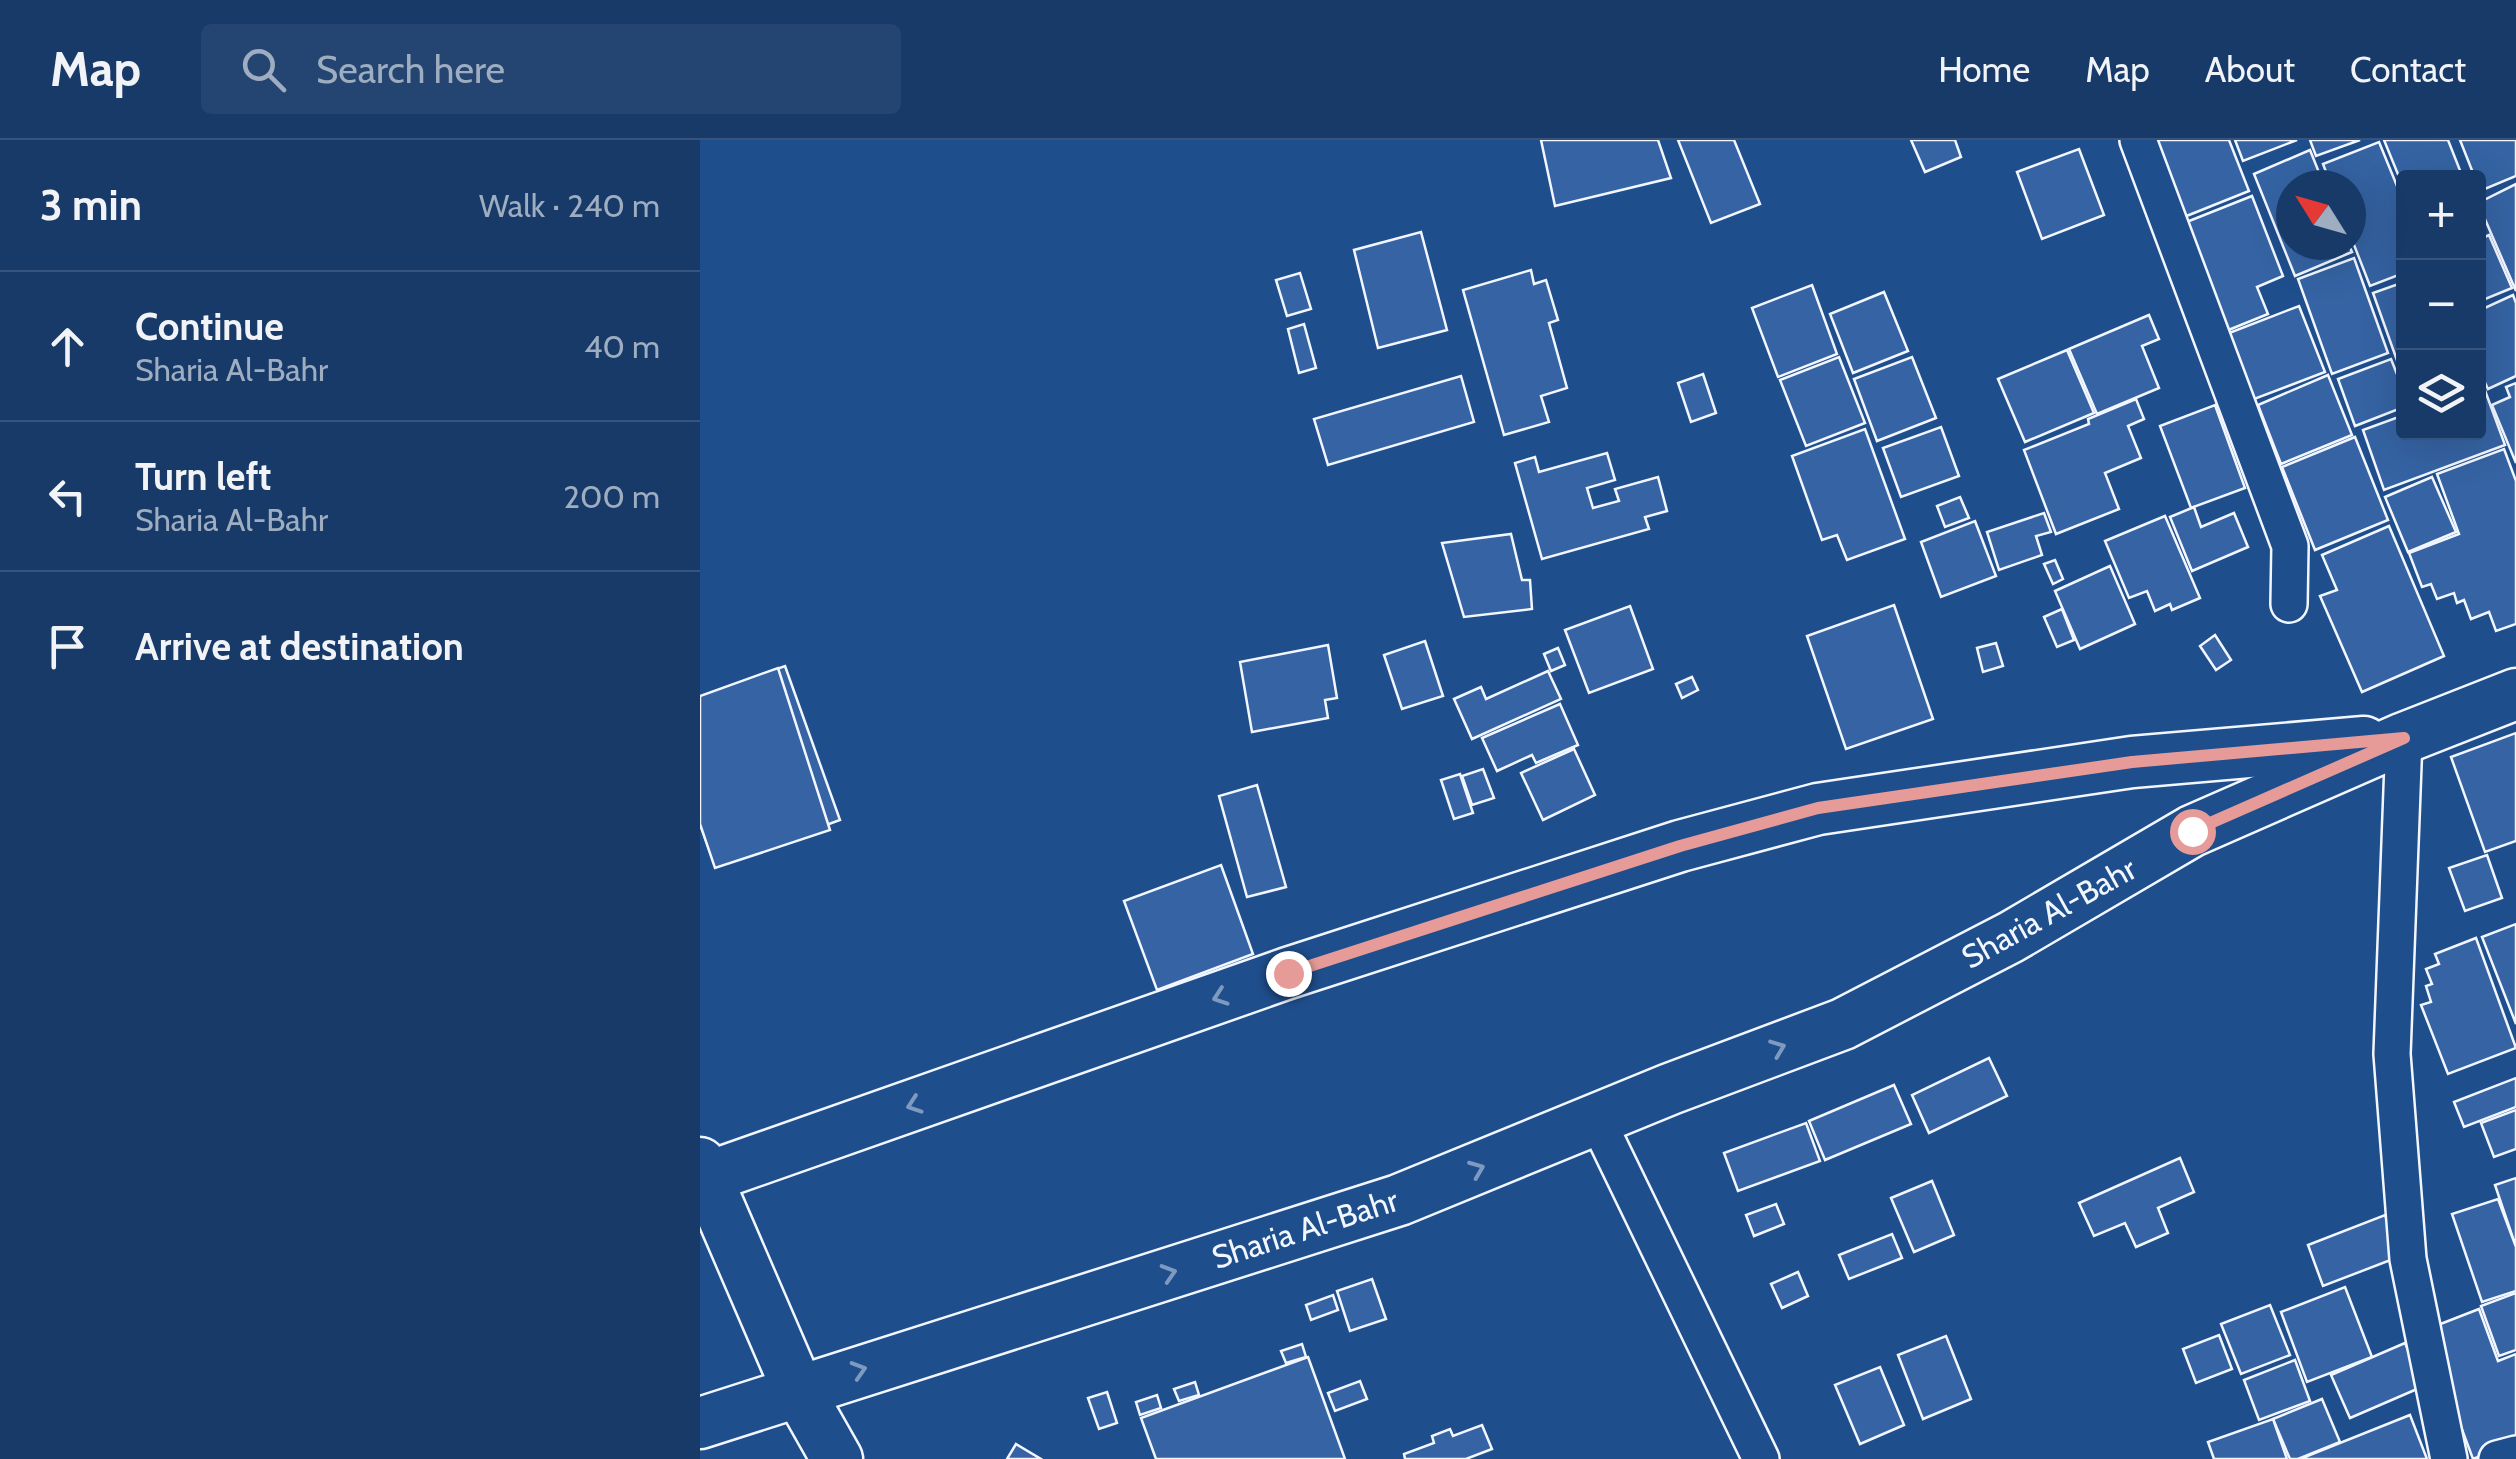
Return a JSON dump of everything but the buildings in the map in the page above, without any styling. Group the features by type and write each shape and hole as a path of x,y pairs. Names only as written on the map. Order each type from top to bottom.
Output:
{"main road":[{"path":"837,1459 798,1390 702,1174 1288,973 1680,846 1818,808 2132,762 2404,738 2516,694"},
{"name":"Sharia Al-Bahr","path":"700,1423 1399,1200 1843,1024 2011,937 2192,831 2404,738"}],"street":[{"path":"2138,140 2290,546 2289,604"},
{"path":"2404,738 2392,1054 2408,1259 2450,1459"},
{"path":"1597,1120 1761,1459"},
{"path":"2498,1459 2516,1454"}],"route":[{"path":"1288,973 1680,846 1818,808 2132,762 2404,738 2192,831"}]}
